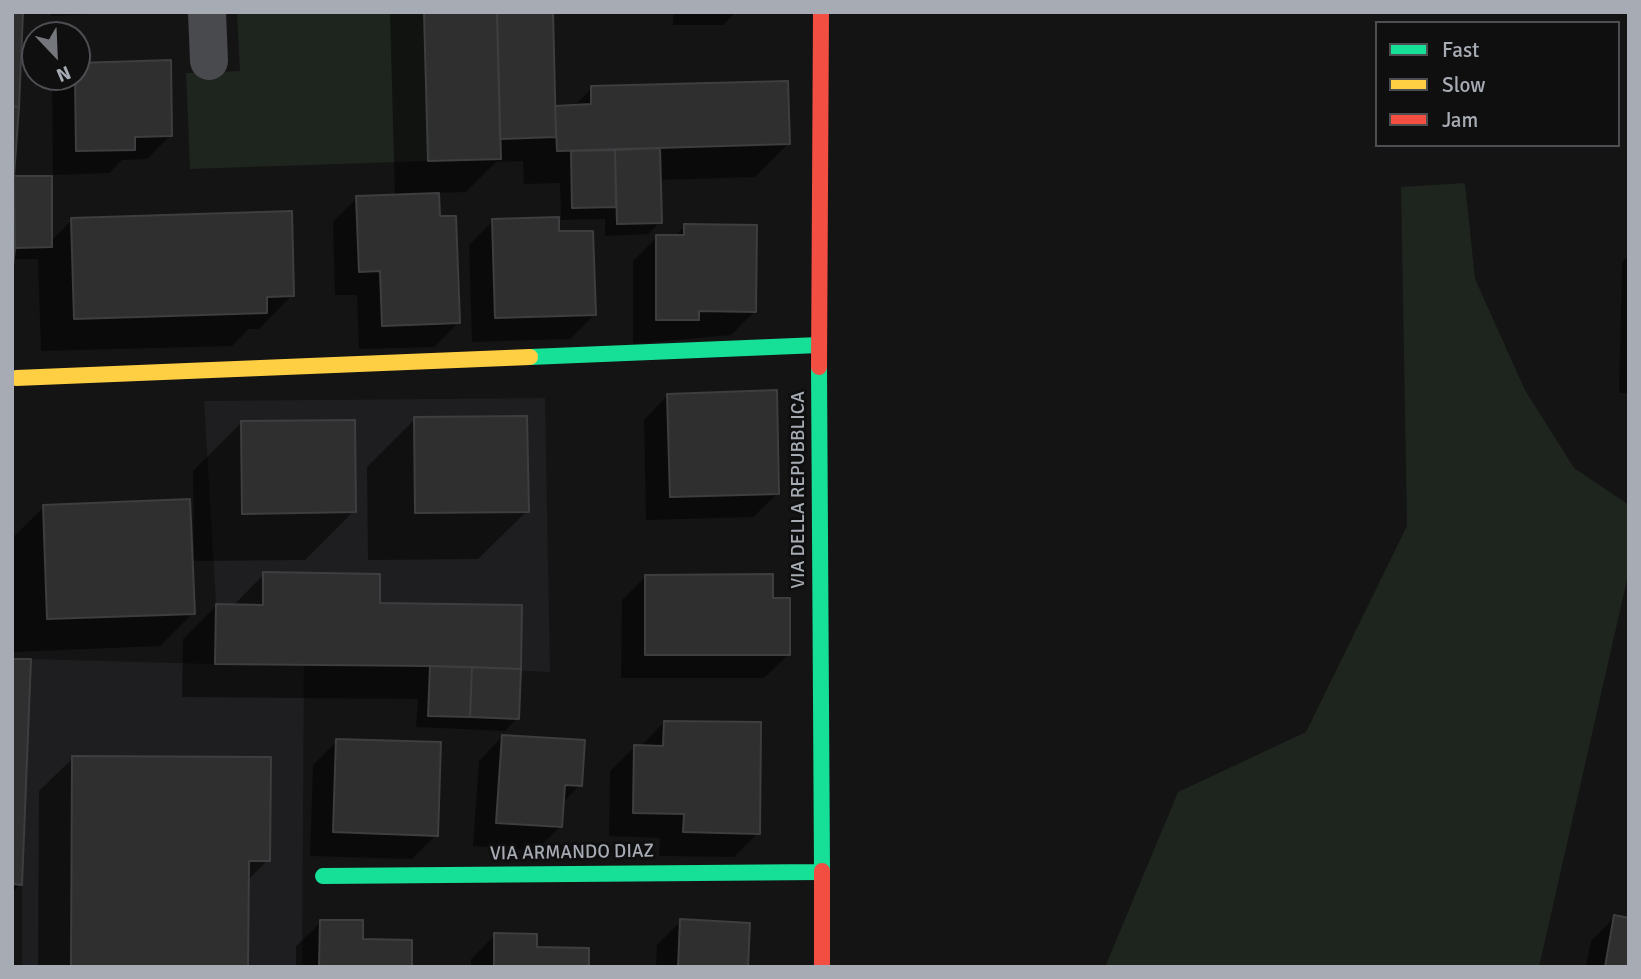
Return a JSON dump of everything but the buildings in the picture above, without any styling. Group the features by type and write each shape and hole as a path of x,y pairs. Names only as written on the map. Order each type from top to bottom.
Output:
{"street":[{"path":"207,12 209,61"},
{"name":"VIA DELLA REPUBBLICA","path":"821,12 819,345 822,967"},
{"path":"16,378 819,345"},
{"name":"VIA ARMANDO DIAZ","path":"323,876 822,872"}],"shaded area":[{"path":"237,12 424,12 428,161 190,169 186,73 240,71"},
{"path":"1465,183 1475,279 1525,390 1574,468 1629,505 1629,571 1539,967 1105,967 1178,792 1306,732 1407,526 1401,187"},
{"path":"545,398 550,672 430,666 304,665 302,967 22,967 22,885 31,659 215,664 216,604 204,401"}],"traffic: fast":[{"path":"530,357 819,345"},
{"path":"819,367 822,871"},
{"path":"323,876 822,872"}],"traffic: slow":[{"path":"16,378 530,357"}],"traffic: jam":[{"path":"819,367 821,12"},
{"path":"822,871 822,967"}]}
